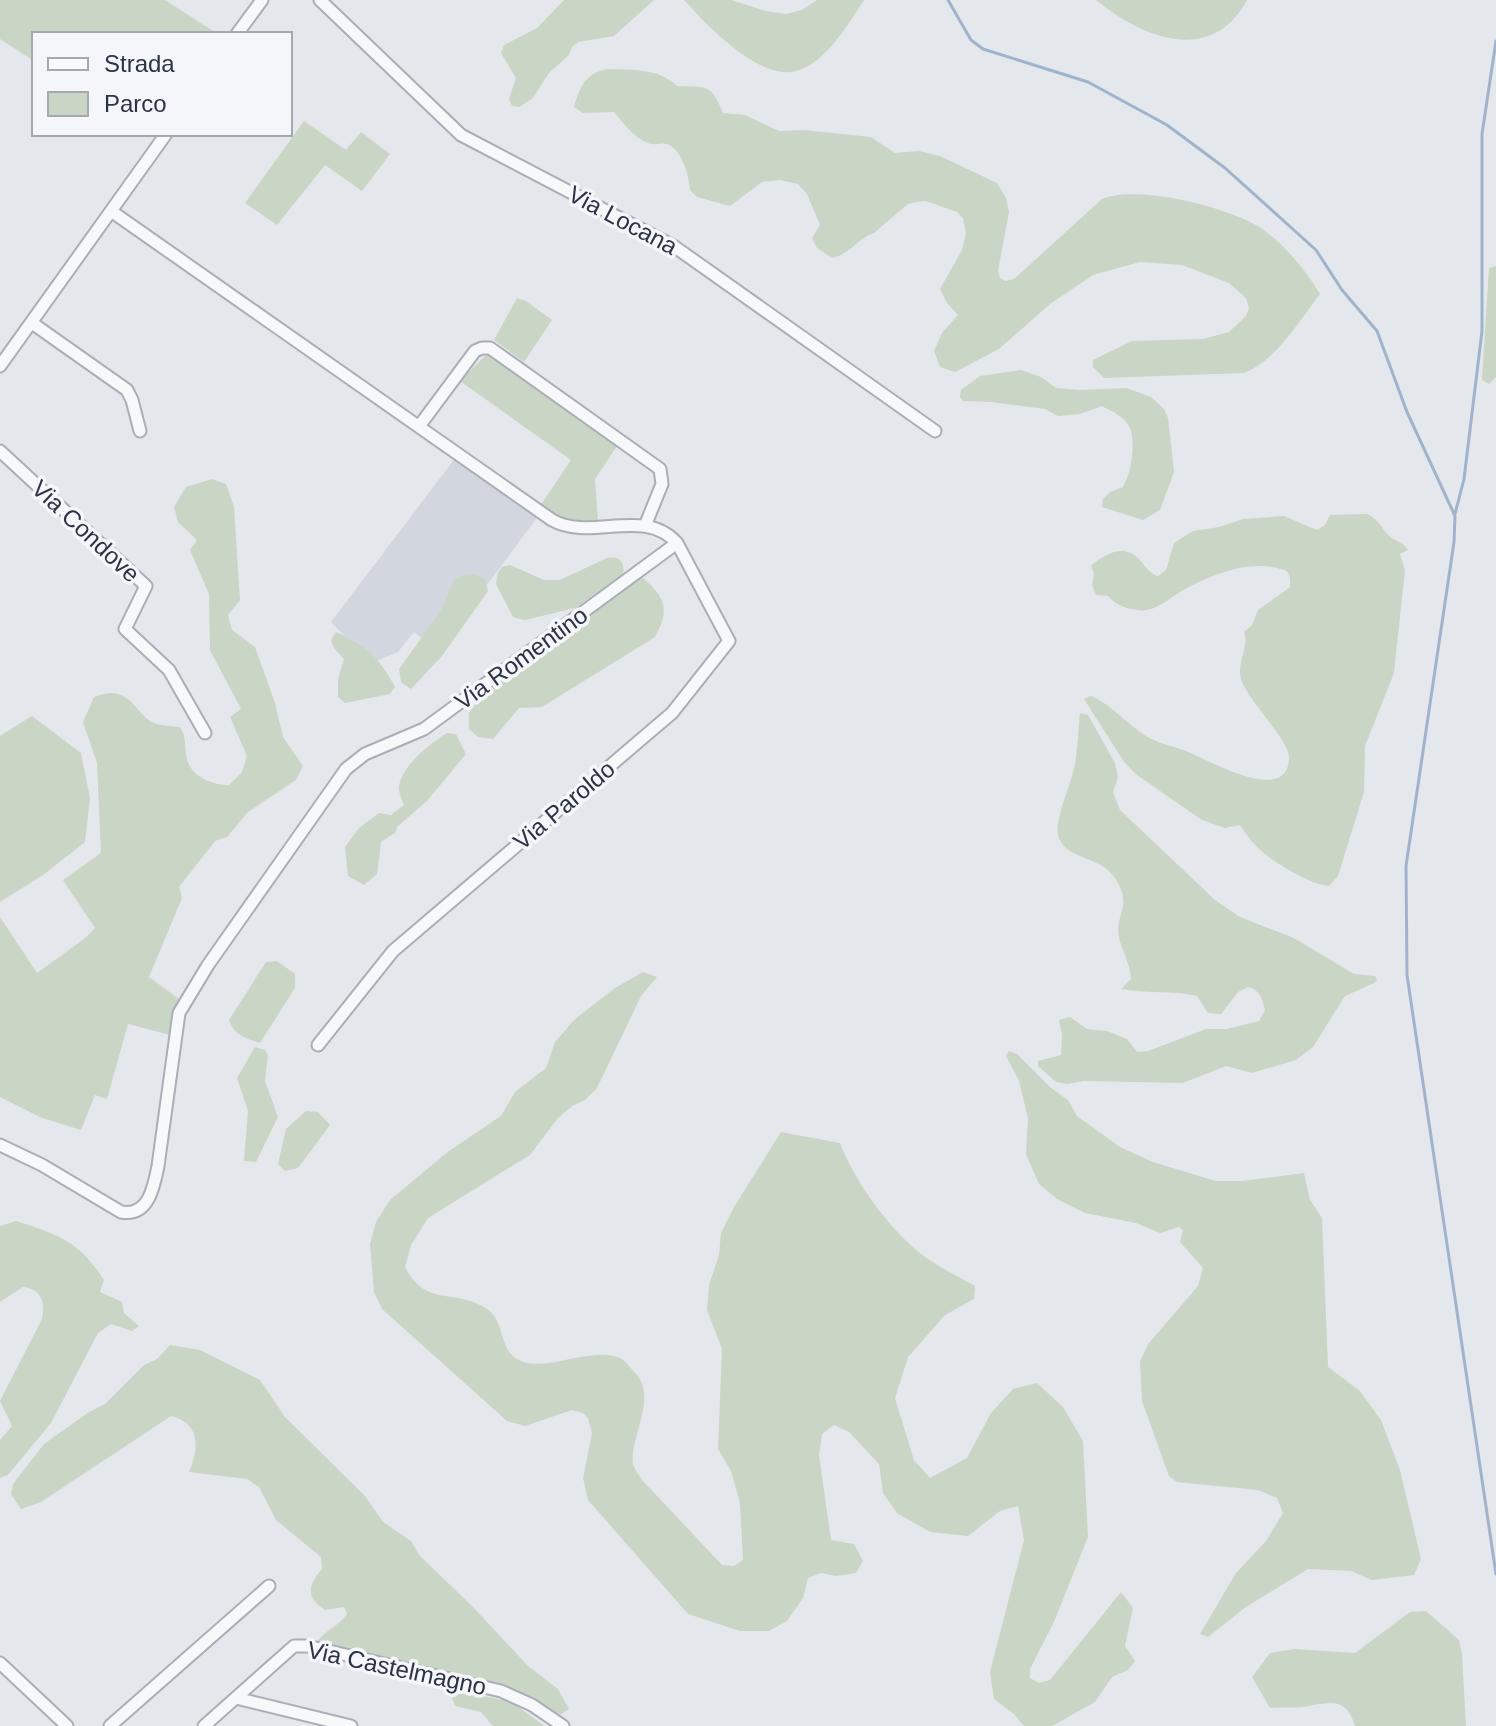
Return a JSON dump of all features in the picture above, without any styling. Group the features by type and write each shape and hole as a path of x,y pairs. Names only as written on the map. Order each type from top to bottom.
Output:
{"street":[{"path":"238,32 262,0"},
{"name":"Via Locana","path":"320,0 461,135 675,247 935,431"},
{"path":"0,366 165,136"},
{"path":"111,211 557,523 575,528 645,526 662,531 677,543"},
{"path":"32,323 122,385 132,400 140,431"},
{"path":"420,425 475,351 490,348 660,469 662,484 645,526"},
{"name":"Via Condove","path":"0,451 146,586 125,629 176,679 205,733"},
{"name":"Via Paroldo","path":"318,1045 393,951 672,713 729,641 677,543"},
{"name":"Via Romentino","path":"0,1145 42,1165 121,1212 131,1213 142,1208 154,1188 179,1013 208,965 346,769 365,754 424,729 677,543"},
{"path":"110,1726 269,1586"},
{"name":"Via Castelmagno","path":"204,1726 294,1646 307,1646 483,1685 524,1701 563,1726"},
{"path":"0,1663 67,1726"},
{"path":"236,1698 351,1726"}],"shaded area":[{"path":"456,457 539,515 438,651 414,632 398,652 371,663 331,622"}],"green space":[{"path":"0,0 165,0 215,32 32,32 32,60 0,39"},
{"path":"564,0 654,0 614,36 578,42 549,73 532,99 519,107 512,106 509,99 516,78 501,53 504,45 537,28"},
{"path":"684,0 731,0 786,14 802,10 817,0 864,0 835,42 817,60 796,71 782,72 766,68 735,49"},
{"path":"1096,0 1247,0 1232,21 1215,33 1196,39 1176,39 1134,25"},
{"path":"608,69 645,71 662,76 677,86 707,89 715,96 723,113 745,115 779,131 803,130 871,137 895,153 919,151 940,156 997,183 1006,198 1009,212 998,271 1005,281 1014,279 1102,199 1136,194 1199,204 1252,223 1290,254 1320,294 1276,350 1243,373 1104,378 1093,367 1093,360 1132,341 1203,339 1229,332 1246,316 1249,308 1246,298 1229,283 1182,265 1140,262 1093,275 1050,304 999,349 955,372 940,367 934,351 942,333 958,315 940,289 962,250 966,234 963,218 957,212 926,201 908,204 874,233 832,258 817,248 812,238 820,225 807,194 798,184 780,180 762,182 730,206 697,197 690,190 684,164 672,147 643,141 614,112 583,113 574,107 585,82 594,74"},
{"path":"304,121 346,150 361,132 390,154 362,191 325,165 277,225 245,203"},
{"path":"1496,266 1496,377 1489,384 1482,380 1489,268"},
{"path":"517,298 552,320 524,362 494,340"},
{"path":"487,354 617,446 595,479 598,521 566,520 540,506 571,460 460,381"},
{"path":"1021,370 1041,377 1056,388 1126,388 1151,397 1164,409 1168,418 1174,472 1160,510 1143,520 1102,507 1103,499 1110,492 1123,487 1132,460 1131,431 1127,422 1115,413 1102,406 1080,414 1058,416 1045,409 963,401 960,397 961,390 980,376"},
{"path":"212,479 226,484 234,507 240,600 228,615 232,630 255,647 275,703 283,737 303,766 296,780 248,812 227,837 215,841 179,887 182,898 149,977 179,999 170,1035 128,1024 107,1099 95,1095 81,1130 42,1118 0,1097 0,917 37,973 95,928 63,880 101,853 97,763 83,722 94,697 116,693 124,696 154,723 180,727 189,765 204,779 229,785 242,772 247,756 230,717 241,709 210,650 209,594 190,550 197,540 178,522 174,507 186,487"},
{"path":"1367,514 1408,550 1400,554 1405,570 1394,673 1365,746 1364,792 1338,876 1329,886 1301,877 1270,858 1254,844 1240,825 1225,828 1202,820 1137,775 1124,762 1084,699 1091,696 1099,700 1155,741 1245,776 1276,779 1285,772 1289,757 1287,750 1245,688 1240,667 1244,632 1252,625 1258,610 1290,587 1287,571 1260,566 1232,570 1192,586 1156,607 1142,610 1120,605 1108,596 1096,595 1091,566 1113,552 1126,551 1158,576 1166,570 1174,543 1193,531 1243,519 1284,516 1317,530 1325,525 1330,515"},
{"path":"607,558 621,561 623,574 575,608 525,620 513,617 496,584 498,572 510,565 544,580 560,580"},
{"path":"474,574 485,579 488,591 442,656 411,689 401,682 399,669 442,609 453,581"},
{"path":"643,578 657,592 663,605 663,619 655,637 542,707 519,708 493,739 478,737 469,729 469,713 480,697"},
{"path":"336,632 356,642 377,660 395,687 390,694 345,703 338,697 338,679 344,659 331,640"},
{"path":"1080,713 1088,715 1115,763 1118,777 1113,792 1120,810 1215,900 1240,917 1294,938 1354,974 1375,976 1377,980 1374,983 1345,996 1313,1047 1296,1060 1252,1073 1226,1066 1183,1083 1084,1081 1067,1084 1056,1082 1038,1066 1038,1061 1061,1055 1059,1020 1070,1017 1087,1029 1107,1031 1127,1039 1137,1052 1148,1051 1206,1029 1227,1029 1259,1021 1265,1010 1260,995 1248,987 1238,992 1221,1014 1208,1013 1197,996 1121,989 1131,979 1119,938 1123,904 1120,888 1115,878 1101,865 1067,849 1058,835 1075,762"},
{"path":"32,716 81,753 90,798 85,842 43,875 0,902 0,736"},
{"path":"447,733 456,734 466,754 427,801 398,826 395,833 381,842 377,874 364,885 348,876 345,847 359,828 379,813 391,815 404,805 399,788 406,770 425,749"},
{"path":"277,961 295,974 295,988 260,1043 237,1033 229,1020 266,962"},
{"path":"643,972 657,977 641,996 597,1088 558,1118 530,1155 428,1218 411,1245 405,1267 413,1280 432,1293 463,1299 487,1309 497,1320 507,1349 517,1359 540,1364 608,1355 624,1361 637,1375 644,1396 633,1454 635,1468 642,1480 722,1565 734,1566 743,1560 740,1503 731,1471 718,1449 722,1349 707,1310 709,1285 719,1255 721,1233 781,1132 840,1143 855,1175 890,1224 917,1251 975,1286 974,1299 945,1315 908,1357 895,1398 914,1460 930,1478 967,1458 991,1413 1013,1389 1037,1383 1063,1407 1083,1441 1088,1537 1054,1622 1030,1669 1030,1678 1039,1683 1050,1680 1121,1592 1133,1608 1125,1646 1135,1661 1128,1670 1112,1677 1095,1702 1052,1726 1024,1726 994,1699 990,1672 1024,1540 1018,1506 1000,1511 968,1536 930,1532 897,1513 883,1493 879,1464 849,1432 834,1425 822,1434 819,1455 831,1540 854,1544 863,1561 856,1573 836,1576 821,1573 808,1578 803,1598 787,1621 769,1631 740,1631 688,1614 588,1500 583,1478 592,1433 588,1418 583,1413 572,1410 525,1426 507,1421 382,1309 374,1292 370,1244 376,1222 390,1200 449,1151 501,1116 515,1092 546,1068 555,1042 575,1019 615,988"},
{"path":"255,1047 265,1050 268,1055 265,1081 278,1117 256,1162 244,1161 248,1111 237,1078"},
{"path":"1009,1051 1017,1054 1051,1088 1068,1100 1077,1116 1120,1147 1153,1162 1216,1181 1304,1173 1310,1200 1322,1218 1328,1367 1360,1391 1381,1420 1400,1470 1421,1559 1414,1575 1372,1580 1351,1571 1308,1569 1246,1607 1208,1637 1200,1634 1236,1573 1266,1541 1283,1513 1277,1498 1258,1490 1177,1482 1169,1476 1142,1401 1140,1361 1149,1343 1198,1286 1203,1268 1180,1242 1183,1230 1179,1227 1160,1233 1136,1223 1085,1213 1057,1199 1039,1184 1026,1154 1028,1118 1019,1081 1006,1056"},
{"path":"306,1111 318,1112 330,1125 298,1168 285,1171 278,1164 286,1129"},
{"path":"16,1221 56,1236 77,1248 104,1280 100,1292 122,1302 124,1313 139,1326 132,1331 111,1324 98,1333 51,1423 8,1475 0,1478 0,1440 12,1426 0,1401 43,1313 41,1297 29,1288 23,1287 0,1302 0,1226"},
{"path":"170,1345 200,1350 260,1380 285,1417 365,1496 383,1522 411,1541 420,1556 528,1666 558,1689 569,1709 560,1715 504,1685 317,1642 347,1614 344,1607 325,1610 312,1596 312,1586 322,1569 321,1557 276,1520 259,1487 247,1479 189,1472 195,1455 195,1438 188,1424 181,1419 171,1416 41,1502 21,1509 11,1494 13,1484 44,1444 105,1404 144,1365 157,1359"},
{"path":"1426,1611 1459,1640 1466,1726 1355,1726 1347,1709 1335,1703 1270,1708 1252,1677 1270,1653 1295,1649 1355,1653 1410,1612"},
{"path":"463,1692 512,1702 544,1726 493,1726 481,1712 455,1706 452,1698"}],"waterway":[{"path":"948,0 971,40 983,49 1088,82 1167,125 1225,168 1316,250 1342,290 1377,331 1407,412 1455,516 1454,542 1406,866 1407,975 1496,1574"},
{"path":"1455,514 1464,479 1482,331 1482,134 1496,41"}]}
